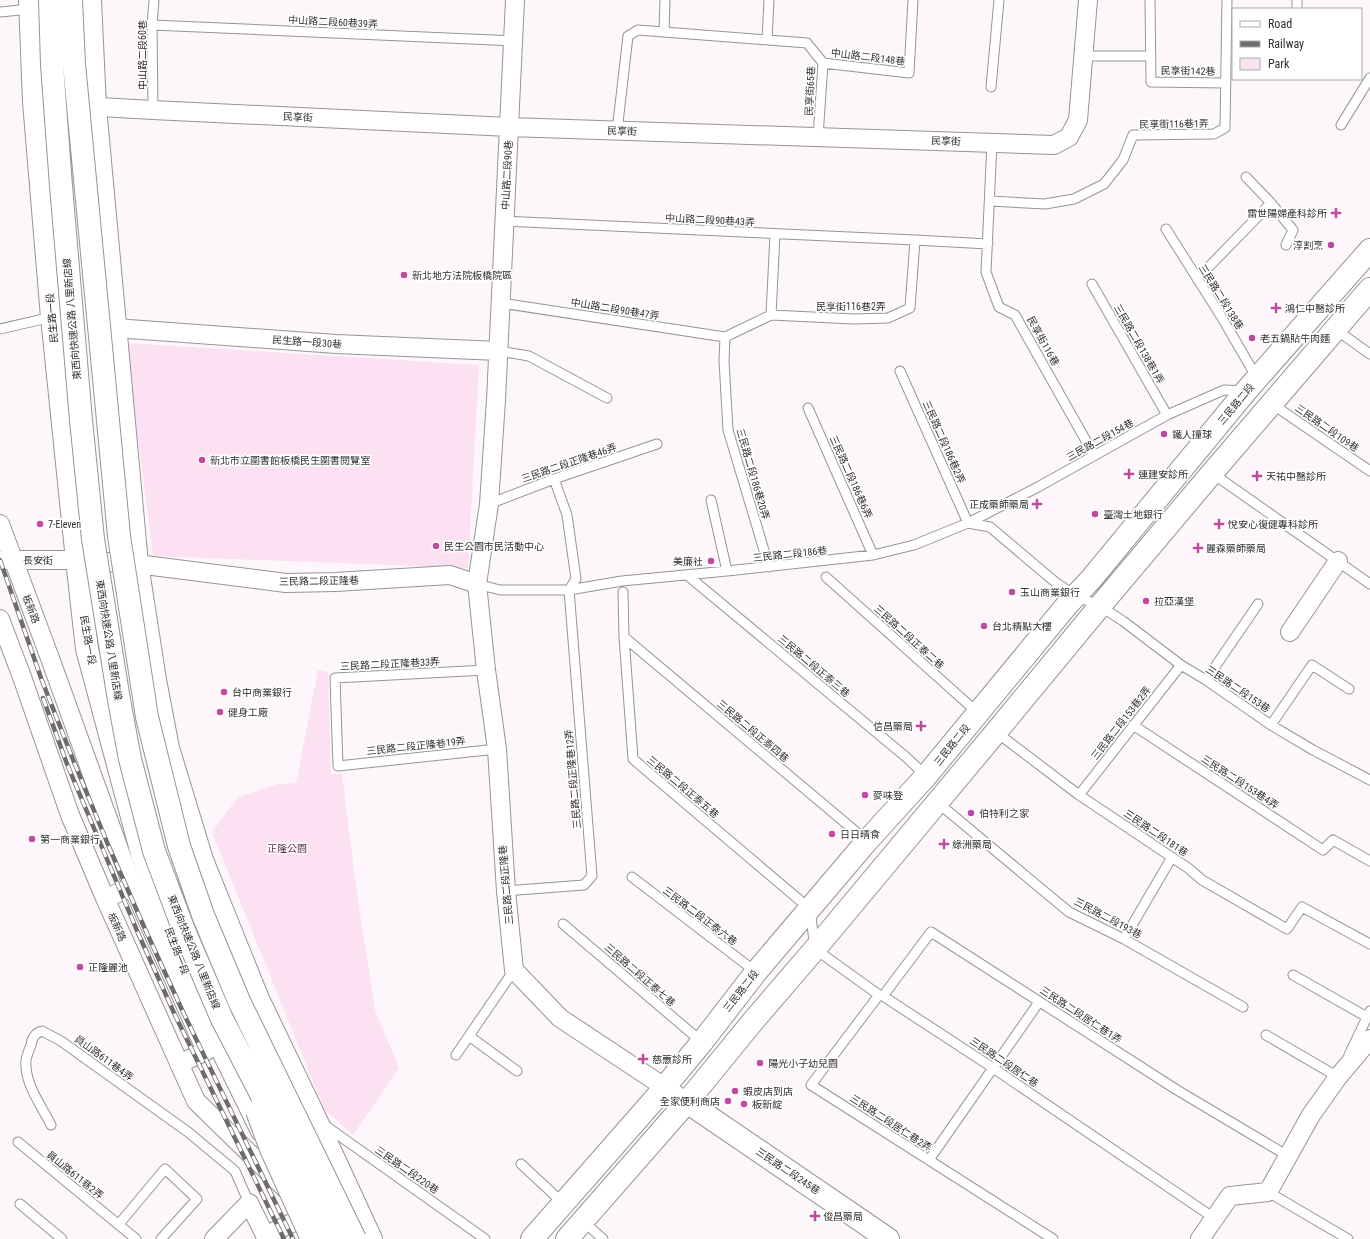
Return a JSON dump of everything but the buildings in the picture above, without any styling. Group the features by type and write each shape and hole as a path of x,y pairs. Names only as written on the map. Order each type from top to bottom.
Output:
{"main road":[{"name":"東西向快速公路 八里新店線","path":"50,0 52,65 59,156 81,420 93,539 118,700 130,759 154,851 183,928 222,1019 301,1171 333,1239"},
{"path":"71,0 77,94 119,536 146,716 179,846 203,915 239,1001 355,1239"},
{"path":"90,0 95,106 137,564 155,680 168,748 202,860 258,999 315,1118 370,1239"},
{"name":"民生路一段","path":"30,5 34,102 52,317 77,560 88,649 140,846 142,884 295,1197 313,1239"},
{"name":"三民路二段","path":"532,1239 702,1042 756,972 867,841 926,776 1067,605 1092,578 1252,385 1370,250"},
{"path":"568,1239 687,1102 1100,606 1370,289"},
{"path":"222,1019 271,1149 313,1239"},
{"name":"三民路二段245巷","path":"687,1102 888,1239"}],"street":[{"name":"中山路二段90巷","path":"499,351 515,0"},
{"name":"民享街","path":"34,102 153,110 509,127 1054,145 1069,137 1078,120 1088,0"},
{"name":"民生路一段30巷","path":"115,328 336,344 499,351"},
{"name":"三民路二段正隆巷","path":"499,351 489,504 477,584 486,670 497,749 506,891 514,970"},
{"name":"板新路","path":"0,524 6,560 51,660 142,884 206,1051 179,1064"},
{"name":"長安街","path":"6,560 77,560 137,564"},
{"path":"1290,632 1338,561"},
{"name":"三民路二段正隆巷","path":"137,564 286,583 335,582 450,575 477,584"},
{"name":"板新路","path":"0,619 22,677 70,815 104,898 196,1101 295,1197"},
{"path":"104,898 202,860"},
{"path":"514,970 560,1018 687,1102"},
{"path":"1200,1239 1230,1196 1268,1192 1311,1115 1338,1076 1370,1039"},
{"path":"214,1239 249,1203 266,1237 304,1217"}],"lane":[{"name":"中山路二段60巷","path":"153,110 152,25 154,0"},
{"path":"664,32 665,0"},
{"path":"767,40 769,0"},
{"name":"中山路二段148巷","path":"823,63 909,73 913,0"},
{"path":"991,87 999,0"},
{"name":"民享街142巷","path":"1150,0 1151,82 1226,83"},
{"path":"1226,83 1230,52 1227,0"},
{"path":"0,12 30,5"},
{"name":"中山路二段60巷39弄","path":"152,25 513,41"},
{"name":"民享街65巷","path":"617,130 628,36 638,30 807,43 823,63 818,137"},
{"name":"民享街142巷","path":"1083,56 1151,56"},
{"path":"1341,125 1370,78"},
{"name":"民享街116巷1弄","path":"990,201 1045,204 1074,198 1104,184 1123,160 1133,135 1214,134 1225,128 1226,83"},
{"name":"民享街116巷","path":"992,143 986,272 999,307 1015,315 1094,455"},
{"path":"1246,177 1271,203 1293,230 1286,245"},
{"path":"1197,279 1271,203"},
{"name":"中山路二段90巷43弄","path":"505,221 914,240"},
{"name":"三民路二段138巷","path":"1166,229 1221,316 1252,385"},
{"path":"771,315 775,234"},
{"path":"914,240 988,244"},
{"name":"民享街116巷2弄","path":"725,337 771,315 854,319 888,318 910,308 914,240"},
{"name":"三民路二段138巷1弄","path":"1092,284 1167,415"},
{"name":"中山路二段90巷47弄","path":"501,303 725,337"},
{"path":"0,329 52,317"},
{"path":"1335,329 1370,354"},
{"name":"三民路二段186巷20弄","path":"725,337 724,361 728,430 769,567"},
{"path":"499,351 529,356 607,398"},
{"name":"三民路二段186巷2弄","path":"900,371 968,523"},
{"name":"三民路二段154巷","path":"968,523 1038,487 1167,415 1224,390 1252,385"},
{"name":"三民路二段109巷","path":"1272,404 1370,471"},
{"name":"三民路二段186巷6弄","path":"808,408 873,555"},
{"name":"三民路二段正隆巷46弄","path":"489,504 554,479 657,444"},
{"path":"1212,473 1370,584"},
{"path":"554,479 568,515 576,579 569,590"},
{"path":"711,500 728,571"},
{"path":"968,523 990,527 1054,582 1076,596"},
{"name":"三民路二段186巷","path":"477,584 500,590 569,590 622,581 769,567 873,555 914,545 968,523"},
{"name":"三民路二段正泰三巷","path":"687,575 900,752 926,776"},
{"name":"三民路二段正泰二巷","path":"826,577 978,713"},
{"name":"三民路二段正隆巷12弄","path":"506,891 584,885 592,876 569,590"},
{"name":"三民路二段正泰五巷","path":"622,592 633,759 810,909"},
{"name":"三民路二段153巷","path":"1076,596 1100,606 1181,665 1206,680 1271,725 1313,750 1370,780"},
{"path":"1206,680 1258,604"},
{"name":"三民路二段正泰四巷","path":"624,637 867,841"},
{"name":"三民路二段153巷2弄","path":"1080,795 1181,665"},
{"path":"1271,725 1312,665 1349,689"},
{"name":"三民路二段正隆巷33弄","path":"338,766 335,678 486,670"},
{"name":"三民路二段153巷4弄","path":"1133,725 1323,850 1333,840 1370,861"},
{"name":"三民路二段181巷","path":"996,732 1080,795 1188,868 1202,880 1287,929 1302,907 1370,944"},
{"name":"三民路二段正隆巷19弄","path":"338,766 497,749"},
{"name":"三民路二段193巷","path":"938,802 1070,912 1124,939 1243,1007"},
{"path":"1124,939 1172,857"},
{"name":"三民路二段正泰六巷","path":"632,877 756,972"},
{"path":"810,909 815,949"},
{"name":"三民路二段正泰七巷","path":"563,924 702,1042"},
{"name":"三民路二段居仁巷1弄","path":"881,996 931,932 1177,1090 1288,1156"},
{"name":"三民路二段居仁巷","path":"815,949 881,996 993,1068 1214,1218"},
{"path":"456,1055 514,970"},
{"path":"1266,1035 1338,1076 1368,1014 1293,975"},
{"name":"三民路二段居仁巷2弄","path":"881,996 811,1085 1053,1239"},
{"path":"929,1160 1039,1002"},
{"name":"員山路611巷4弄","path":"50,1124 27,1074 26,1059 32,1038 37,1032 42,1031 61,1041 188,1132 235,1171 249,1203"},
{"path":"469,1036 517,1071"},
{"name":"三民路二段220巷","path":"315,1118 485,1239"},
{"name":"員山路611巷2弄","path":"18,1142 136,1239"},
{"path":"521,1164 563,1203"},
{"path":"119,1224 165,1170 197,1199 161,1239"},
{"path":"1268,1192 1348,1239"},
{"path":"20,1204 62,1239"},
{"path":"583,1221 603,1239"}],"green space":[{"path":"126,343 479,365 468,568 153,556"},
{"name":"正隆公園","path":"318,670 328,672 331,774 342,774 356,886 375,1010 399,1068 353,1135 324,1109 212,832 238,797 278,784 296,783"}],"railway":[{"path":"0,560 41,678 109,847 183,1012 293,1239"},
{"path":"43,698 67,764 138,933 175,1015 284,1239"}],"place":[{"name":"雷世陽婦產科診所","path":"1336,213"},
{"name":"淳割烹","path":"1331,245"},
{"name":"新北地方法院板橋院區","path":"404,275"},
{"name":"鴻仁中醫診所","path":"1276,308"},
{"name":"老五鍋貼牛肉麵","path":"1252,338"},
{"name":"鐵人撞球","path":"1164,434"},
{"name":"新北市立圖書館板橋民生圖書閱覽室","path":"202,460"},
{"name":"連建安診所","path":"1129,474"},
{"name":"天祐中醫診所","path":"1257,476"},
{"name":"正成藥師藥局","path":"1037,504"},
{"name":"臺灣土地銀行","path":"1095,514"},
{"name":"7-Eleven","path":"40,524"},
{"name":"悅安心復健專科診所","path":"1219,524"},
{"name":"民生公園市民活動中心","path":"436,546"},
{"name":"麗森藥師藥局","path":"1198,548"},
{"name":"美廉社","path":"711,561"},
{"name":"玉山商業銀行","path":"1012,592"},
{"name":"拉亞漢堡","path":"1146,601"},
{"name":"台北精點大樓","path":"984,626"},
{"name":"台中商業銀行","path":"224,692"},
{"name":"健身工廠","path":"220,712"},
{"name":"信昌藥局","path":"921,726"},
{"name":"麥味登","path":"865,795"},
{"name":"伯特利之家","path":"971,813"},
{"name":"日日晴食","path":"832,834"},
{"name":"第一商業銀行","path":"32,839"},
{"name":"綠洲藥局","path":"944,844"},
{"name":"正隆麗池","path":"80,967"},
{"name":"慈蕙診所","path":"643,1059"},
{"name":"陽光小子幼兒園","path":"760,1063"},
{"name":"蝦皮店到店","path":"735,1091"},
{"name":"全家便利商店","path":"728,1101"},
{"name":"板新綻","path":"744,1104"},
{"name":"俊昌藥局","path":"815,1216"}]}
